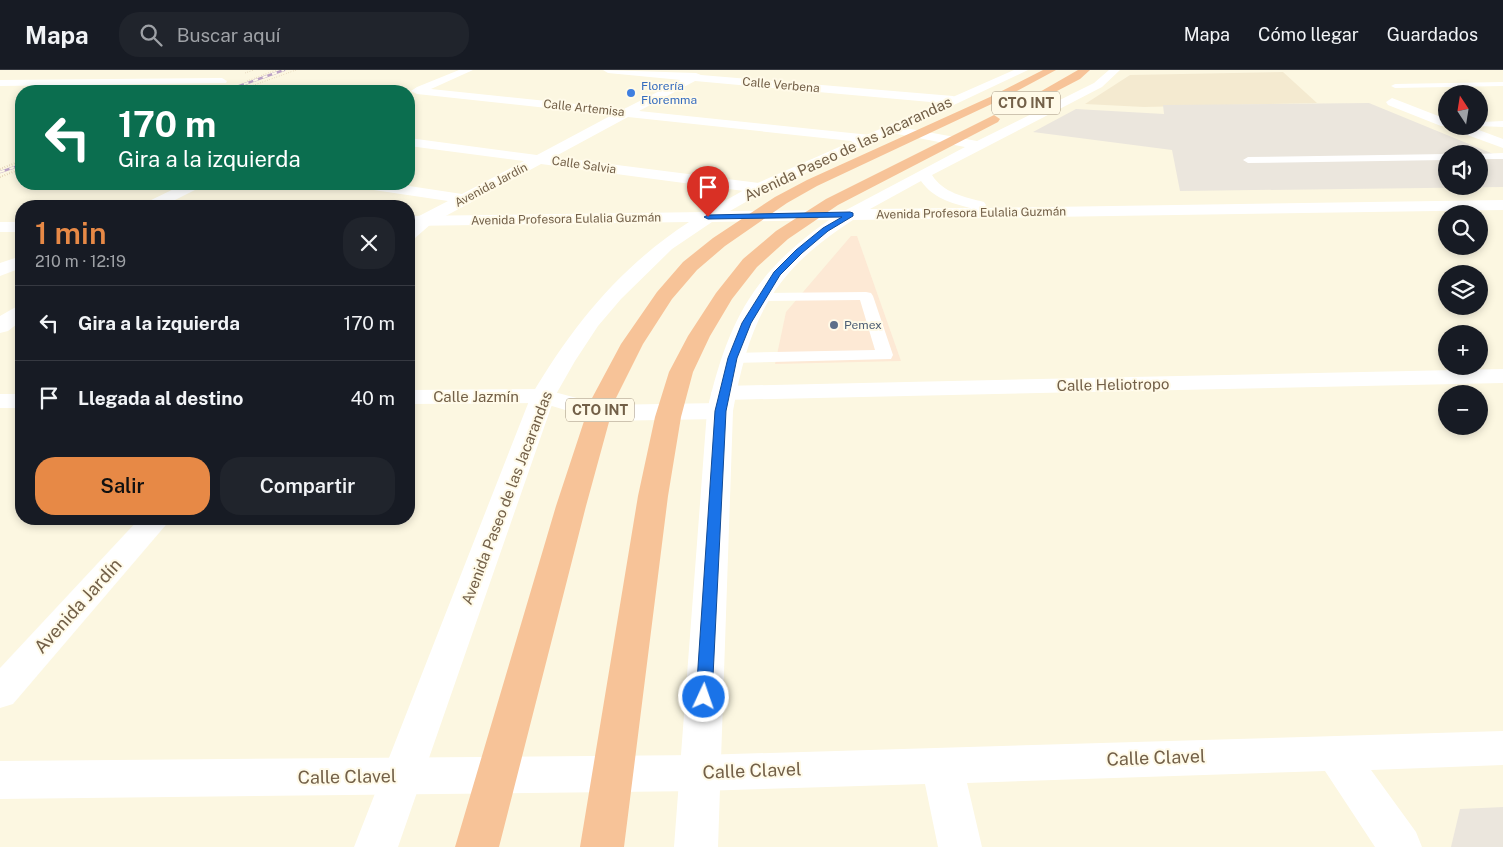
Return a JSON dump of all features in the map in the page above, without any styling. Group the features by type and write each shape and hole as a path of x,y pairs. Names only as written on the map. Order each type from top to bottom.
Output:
{"highway":[{"name":"CTO INT","path":"477,847 571,506 603,400 632,344 664,296 690,266 749,220 812,183 934,127 1051,70"},
{"name":"CTO INT","path":"602,847 652,506 665,434 681,372 699,336 723,297 750,264 782,235 832,202 973,139 1012,110 1058,87 1085,70"}],"street":[{"path":"4,84 44,70"},
{"path":"415,92 468,70"},
{"name":"Calle Verbena","path":"608,70 953,100"},
{"name":"Avenida Jardín","path":"417,220 464,199 708,70"},
{"name":"Avenida Paseo de las Jacarandas","path":"376,847 543,396 568,353 590,322 614,295 666,245 708,217 758,188 1023,70"},
{"name":"CTO INT","path":"696,847 722,402 732,358 761,297 777,273 799,251 850,214 924,174 973,139 1098,85 1115,70"},
{"path":"837,90 850,80"},
{"path":"4,84 222,81"},
{"name":"Calle Artemisa","path":"415,93 629,113 870,139"},
{"path":"1392,102 1438,119"},
{"path":"891,129 973,139"},
{"path":"1481,135 1500,142"},
{"name":"Calle Salvia","path":"415,143 758,188"},
{"path":"924,174 929,185 946,196 979,206 1012,212"},
{"path":"163,200 184,190"},
{"path":"406,190 464,199"},
{"name":"Avenida Profesora Eulalia Guzmán","path":"417,220 1503,205"},
{"path":"0,228 15,227"},
{"path":"0,270 15,264"},
{"path":"0,326 15,316"},
{"name":"Calle Heliotropo","path":"722,402 1503,376"},
{"name":"Calle Jazmín","path":"415,397 543,396 602,413 722,402"},
{"path":"0,401 15,401"},
{"name":"Avenida Jardín","path":"0,693 151,525"},
{"name":"Calle Clavel","path":"0,780 700,773 1503,748"},
{"path":"1336,753 1400,847"},
{"path":"942,764 960,847"}],"lane":[{"path":"1395,86 1503,84"},
{"path":"1488,125 1503,124"},
{"path":"1488,156 1503,156"},
{"path":"1248,160 1438,157"},
{"path":"732,358 885,356 866,296 761,297"}],"path":[{"path":"255,85 296,70"},
{"path":"0,169 15,163"},
{"path":"0,177 15,172"}],"shaded area":[{"path":"1283,72 1317,103 1144,107 1085,104 1130,75"},
{"path":"1369,103 1438,131 1438,135 1447,135 1471,145 1438,145 1438,188 1180,191 1172,150 1033,132 1076,109 1164,114 1163,105"},
{"path":"1488,152 1503,158 1503,187 1488,187"},
{"path":"851,236 857,236 901,361 775,364 786,312"},
{"path":"1503,807 1503,847 1451,847 1460,809"}],"railway":[{"path":"242,85 284,70"},
{"path":"0,172 15,167"}],"place":[{"name":"Florería Floremma","path":"631,93"},
{"name":"Pemex","path":"834,325"}],"route":[{"path":"704,697 720,411 732,358 747,323 777,273 799,251 850,214 708,217"}]}
